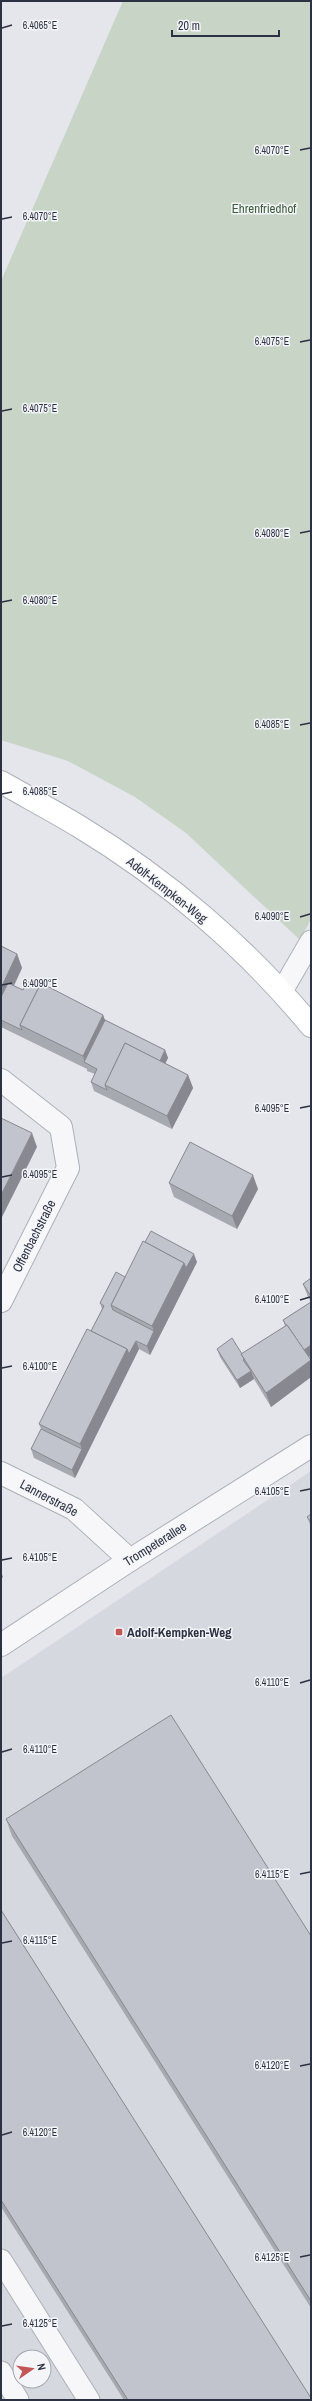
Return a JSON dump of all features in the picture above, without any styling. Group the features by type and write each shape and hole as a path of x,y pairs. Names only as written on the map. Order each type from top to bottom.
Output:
{"main road":[{"name":"Adolf-Kempken-Weg","path":"1,782 81,827 133,862 204,918 282,991 311,1026"}],"street":[{"name":"Offenbachstraße","path":"1,1080 61,1127 68,1168 1,1301"},
{"name":"Trompeterallee","path":"1,1644 130,1560 311,1446"},
{"name":"Lannerstraße","path":"1,1473 74,1509 130,1560"}],"lane":[{"path":"282,991 311,941"},
{"path":"1,2260 89,2400"},
{"path":"1,2372 18,2400"}],"shaded area":[{"path":"311,1471 311,2400 1,2400 1,1678"}],"green space":[{"name":"Ehrenfriedhof","path":"123,1 311,1 311,919 300,940 186,833 135,797 68,761 1,740 1,281"}],"building":[{"path":"1,946 17,954 1,988"},
{"path":"27,981 39,987 20,1025 22,1030 1,1020 1,997 8,983 23,990"},
{"path":"41,983 103,1015 83,1056 20,1025"},
{"path":"105,1020 165,1050 160,1061 125,1043 105,1085 107,1090 91,1082 97,1069 84,1062"},
{"path":"125,1043 188,1075 167,1116 105,1085"},
{"path":"1,1118 32,1133 1,1195"},
{"path":"190,1142 253,1175 232,1216 169,1183"},
{"path":"151,1231 194,1254 186,1268 184,1263 145,1242"},
{"path":"143,1241 184,1263 152,1326 111,1305"},
{"path":"116,1272 125,1277 111,1305 113,1310 154,1331 147,1346 136,1341 129,1354 127,1349 91,1331 104,1306 100,1303"},
{"path":"311,1278 311,1296 303,1284"},
{"path":"311,1302 311,1345 304,1350 283,1320"},
{"path":"287,1325 311,1360 266,1393 241,1354"},
{"path":"87,1329 127,1349 80,1444 39,1424"},
{"path":"232,1338 242,1354 243,1360 251,1371 237,1380 217,1349"},
{"path":"41,1429 82,1449 72,1470 31,1449"},
{"path":"311,1514 311,1522 307,1517"},
{"path":"171,1715 311,1936 311,2301 6,1819"},
{"path":"1,1910 311,2400 128,2400 1,2200"}],"place":[{"name":"Adolf-Kempken-Weg","path":"119,1632"}]}
